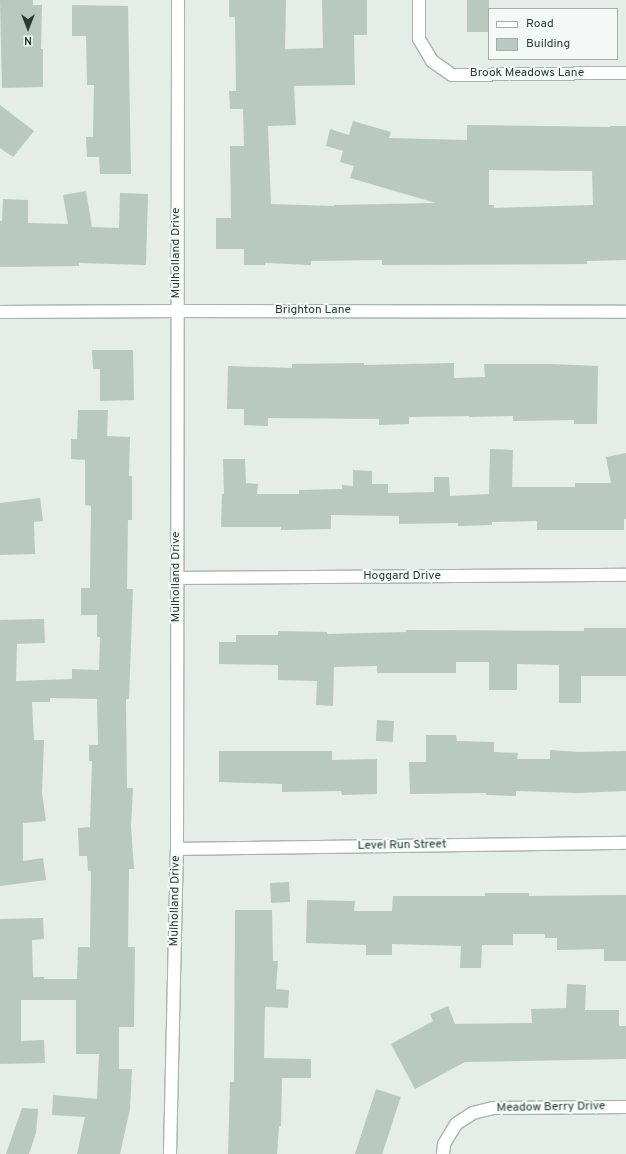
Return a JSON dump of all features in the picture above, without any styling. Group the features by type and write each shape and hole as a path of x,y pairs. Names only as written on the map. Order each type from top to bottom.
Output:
{"street":[{"name":"Mulholland Drive","path":"170,1154 177,849 178,0"},
{"name":"Brook Meadows Lane","path":"419,0 420,39 432,62 452,75 626,73"},
{"name":"Brighton Lane","path":"0,312 177,310 626,312"},
{"name":"Hoggard Drive","path":"178,578 626,575"},
{"name":"Level Run Street","path":"177,849 626,843"},
{"name":"Meadow Berry Drive","path":"443,1154 444,1144 456,1124 473,1113 493,1108 626,1107"}],"building":[{"path":"0,0 33,0 33,5 42,5 41,49 43,49 43,87 2,88"},
{"path":"229,0 286,0 285,49 323,48 322,0 367,0 367,35 354,35 355,85 294,86 296,125 268,126 271,204 334,206 436,203 350,178 354,166 340,162 343,151 326,146 330,129 349,135 353,121 391,132 389,138 467,140 467,125 626,126 626,260 587,261 587,264 382,265 382,260 311,261 311,265 265,263 265,265 244,265 244,249 216,249 216,218 231,218 230,146 244,146 243,109 230,109 229,91 236,91 235,17 229,17","holes":["489,170 592,171 593,205 494,208 494,205 489,205"]},
{"path":"467,0 489,0 488,32 467,32"},
{"path":"72,5 128,6 131,174 100,174 99,157 87,157 86,137 93,137 94,85 87,85 86,36 72,36"},
{"path":"0,105 34,131 13,157 0,148"},
{"path":"86,191 92,227 119,228 120,193 148,194 146,265 79,263 79,266 0,267 0,221 2,221 3,199 28,200 28,223 68,224 63,195"},
{"path":"92,350 133,350 134,400 100,401 100,369 93,369"},
{"path":"364,363 364,365 454,363 454,378 485,377 484,364 598,366 597,424 574,424 574,420 513,421 513,416 469,416 409,417 409,424 379,425 379,419 268,418 268,426 244,425 244,409 227,409 228,366 292,368 292,364"},
{"path":"78,410 108,410 107,436 130,437 129,476 132,476 132,520 128,520 127,589 133,589 129,699 126,699 127,788 133,788 131,826 134,869 129,869 128,947 135,947 134,1027 119,1027 119,1069 132,1069 130,1109 120,1154 77,1154 85,1117 52,1115 53,1095 97,1099 99,1054 76,1054 76,1000 21,1000 21,1041 44,1040 45,1063 0,1064 0,919 43,918 44,939 32,940 33,977 44,977 44,979 77,979 78,947 90,947 91,871 88,871 87,856 79,856 78,828 90,827 92,761 89,761 89,745 98,745 97,699 50,698 50,702 32,702 34,740 44,740 42,793 46,821 23,823 23,861 43,858 46,880 0,886 0,620 44,619 45,643 17,644 16,681 72,679 72,669 99,670 100,637 97,637 97,615 81,615 81,588 90,588 91,506 85,505 85,460 71,459 71,439 77,439"},
{"path":"490,449 513,450 512,487 575,487 575,483 611,483 606,457 626,453 626,519 624,519 624,530 537,530 537,521 492,522 492,525 458,526 458,523 399,524 399,516 331,515 331,529 281,530 281,527 221,527 222,494 224,494 223,459 245,459 246,483 258,484 257,494 299,494 299,490 342,489 342,485 353,486 353,470 372,471 372,484 388,484 388,493 434,492 434,477 449,477 450,496 489,494"},
{"path":"40,498 43,521 34,522 35,554 0,555 0,503"},
{"path":"584,628 626,628 626,676 581,676 581,703 559,703 559,665 517,664 517,690 489,690 489,662 456,662 456,673 377,673 377,666 334,667 333,706 316,705 317,681 278,680 278,665 219,664 219,642 236,642 236,635 278,635 278,631 327,632 327,634 406,632 406,630 584,631"},
{"path":"377,720 394,721 393,742 376,741"},
{"path":"426,735 456,735 457,741 494,742 494,752 518,753 517,759 550,759 550,750 579,752 626,751 626,791 579,793 516,791 516,796 486,795 486,793 410,794 409,762 426,762"},
{"path":"219,751 332,751 332,760 377,759 377,794 342,795 341,791 282,792 282,784 219,782"},
{"path":"289,882 290,902 271,903 270,883"},
{"path":"485,893 529,893 529,896 626,895 626,961 604,961 604,949 557,950 557,938 545,938 545,934 513,934 513,945 482,945 481,968 460,968 461,946 392,944 392,955 366,955 366,945 306,943 307,900 355,901 354,911 392,911 393,896 485,896"},
{"path":"235,910 272,910 273,961 278,961 276,989 289,990 288,1008 265,1007 264,1058 311,1059 311,1078 282,1078 281,1126 279,1126 277,1154 228,1154 230,1082 234,1082"},
{"path":"567,984 586,985 585,1010 619,1010 619,1026 626,1026 626,1059 465,1062 415,1089 391,1044 433,1021 430,1014 448,1006 455,1024 532,1023 531,1009 566,1008"},
{"path":"376,1089 401,1097 382,1154 355,1154"},
{"path":"22,1108 38,1109 36,1133 29,1154 6,1154"}]}
